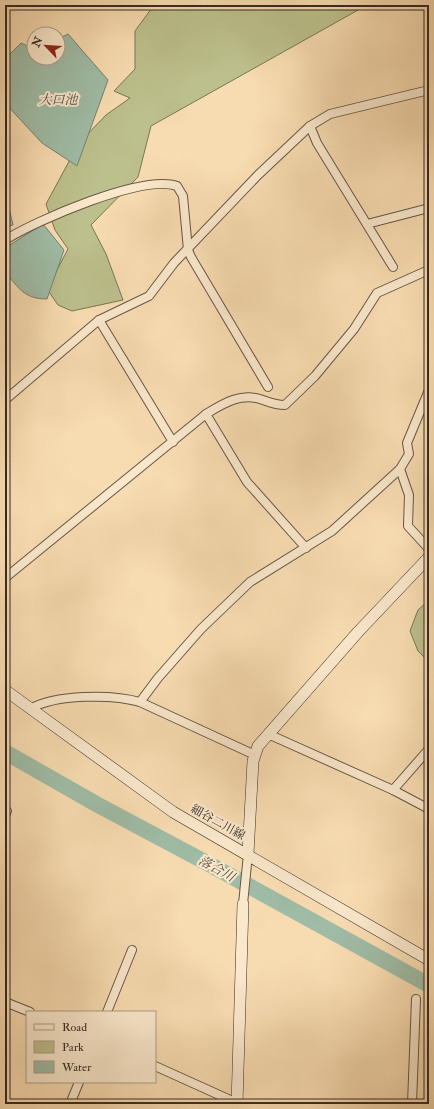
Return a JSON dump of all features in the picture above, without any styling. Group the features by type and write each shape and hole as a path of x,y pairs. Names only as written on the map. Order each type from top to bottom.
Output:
{"street":[{"path":"5,400 99,320 149,296 174,263 258,175 310,126 330,114 429,90"},
{"path":"310,126 317,143 393,267"},
{"path":"5,240 54,216 114,193 143,185 168,183 177,186 183,196 188,250 268,387"},
{"path":"367,224 429,208"},
{"path":"5,578 206,414 229,400 258,399 274,404 284,405 315,376 354,329 377,292 424,272"},
{"path":"99,320 173,442"},
{"path":"140,702 158,678 201,629 250,582 332,531 400,469 409,454 407,443 429,390"},
{"path":"206,414 247,482 306,548"},
{"path":"400,469 409,496 408,526 429,549"},
{"path":"156,1066 237,1104 243,904 248,860 253,761 258,746 358,632 429,557"},
{"name":"細谷二川線","path":"5,690 174,812 248,860 429,960"},
{"path":"30,709 39,703 88,697 124,698 140,702 255,755"},
{"path":"268,734 393,790 429,808"},
{"path":"393,790 429,750"},
{"path":"107,1011 132,950"},
{"path":"412,1104 416,999"},
{"path":"5,1002 28,1011"},
{"path":"70,1104 79,1083"}],"green space":[{"path":"154,5 367,5 151,126 138,177 91,225 106,254 123,300 72,311 58,305 47,289 68,249 55,230 46,204 79,143 106,115 130,98 114,91 135,69 135,31"},
{"path":"429,600 429,662 418,651 410,631 418,610"}],"water":[{"name":"大口池","path":"68,34 108,80 77,166 42,143 5,103 5,59 21,43 26,45 26,66 66,66 66,35"},
{"path":"5,191 13,225 5,227"},
{"path":"43,224 64,250 47,299 27,295 18,288 5,272 5,248"}],"waterway":[{"name":"落合川","path":"5,752 98,805 429,985"}]}
